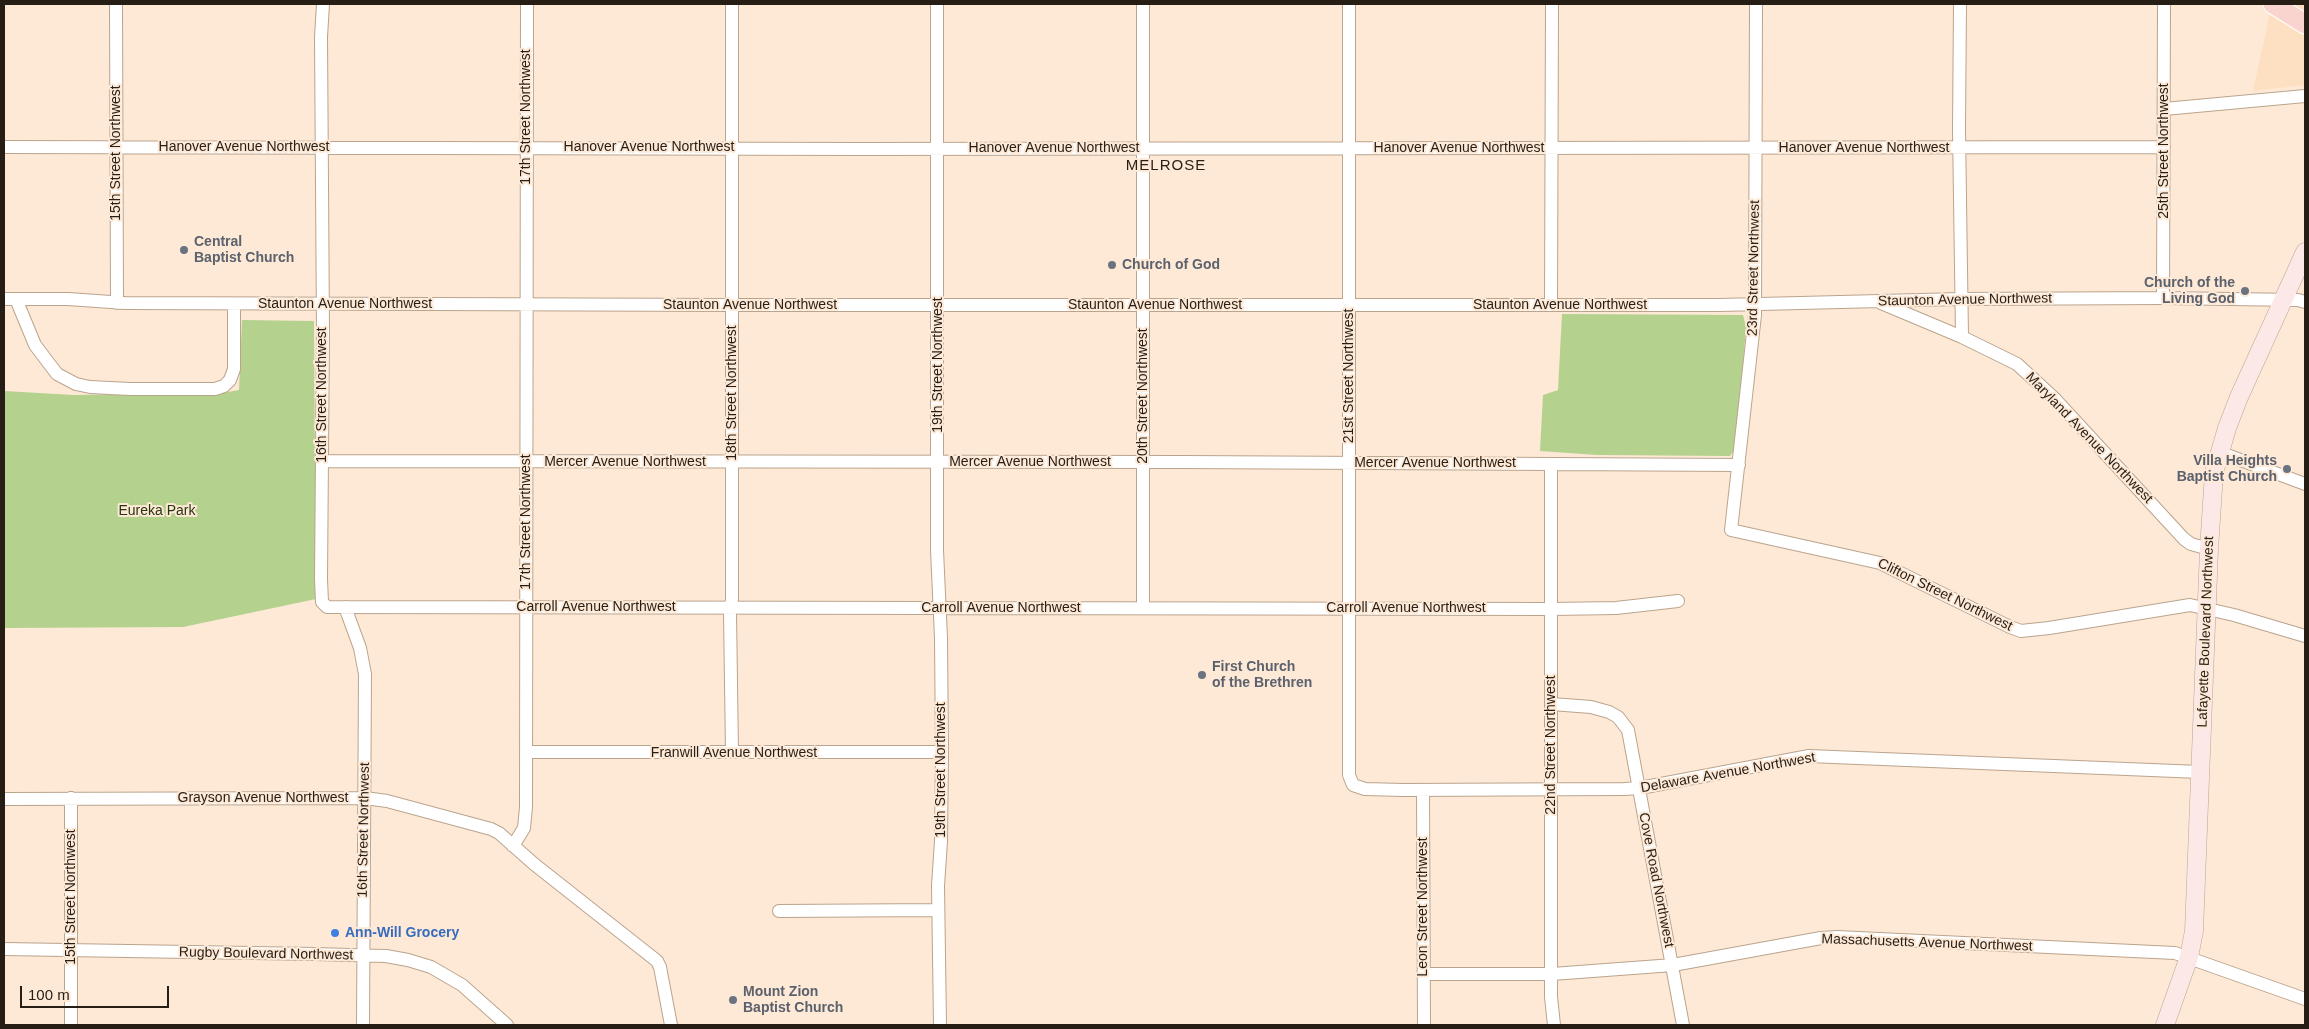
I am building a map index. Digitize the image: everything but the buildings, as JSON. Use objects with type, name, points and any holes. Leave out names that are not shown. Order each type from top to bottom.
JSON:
[{"type":"main road","points":[[2273,4],[2305,24]]},
{"type":"main road","name":"Lafayette Boulevard Northwest","points":[[2165,1025],[2189,957],[2194,931],[2209,549],[2212,495],[2219,452],[2242,390],[2305,252]]},
{"type":"street","name":"15th Street Northwest","points":[[116,4],[117,303]]},
{"type":"street","name":"16th Street Northwest","points":[[323,4],[321,147],[321,579],[322,602],[324,606]]},
{"type":"street","name":"17th Street Northwest","points":[[513,846],[520,837],[525,821],[527,4]]},
{"type":"street","name":"18th Street Northwest","points":[[732,4],[732,462],[730,607],[732,752]]},
{"type":"street","name":"19th Street Northwest","points":[[937,4],[937,550],[940,607],[942,752],[938,910],[940,1025]]},
{"type":"street","name":"20th Street Northwest","points":[[1143,4],[1143,608]]},
{"type":"street","name":"21st Street Northwest","points":[[1349,4],[1348,463],[1350,779]]},
{"type":"street","points":[[1551,305],[1552,4]]},
{"type":"street","name":"23rd Street Northwest","points":[[1731,530],[1751,363],[1755,305],[1756,4]]},
{"type":"street","points":[[1960,4],[1959,147],[1962,337]]},
{"type":"street","name":"25th Street Northwest","points":[[2163,298],[2164,4]]},
{"type":"street","points":[[2164,109],[2305,96]]},
{"type":"street","name":"Hanover Avenue Northwest","points":[[4,147],[2164,147]]},
{"type":"street","name":"Staunton Avenue Northwest","points":[[10,299],[68,299],[117,303],[234,304],[732,305],[1755,305],[1960,299],[2163,298],[2305,302]]},
{"type":"street","points":[[10,299],[35,345],[57,374],[76,384],[90,387],[130,388],[215,389],[224,386],[230,380],[234,369],[234,304]]},
{"type":"street","name":"Maryland Avenue Northwest","points":[[1878,302],[2005,356],[2033,377],[2184,539],[2192,544],[2209,549]]},
{"type":"street","points":[[2219,452],[2305,484]]},
{"type":"street","name":"Mercer Avenue Northwest","points":[[322,461],[1739,465]]},
{"type":"street","name":"22nd Street Northwest","points":[[1551,464],[1551,788],[1554,1025]]},
{"type":"street","name":"Clifton Street Northwest","points":[[1731,530],[1880,562],[2020,631],[2049,628],[2184,605],[2206,607],[2305,636]]},
{"type":"street","name":"Carroll Avenue Northwest","points":[[324,606],[1552,609],[1616,608],[1678,601]]},
{"type":"street","name":"16th Street Northwest","points":[[345,607],[360,648],[365,674],[363,1025]]},
{"type":"street","name":"Cove Road Northwest","points":[[1552,704],[1591,707],[1609,712],[1618,717],[1628,730],[1684,1025]]},
{"type":"street","name":"Franwill Avenue Northwest","points":[[526,752],[942,752]]},
{"type":"street","name":"Delaware Avenue Northwest","points":[[1350,779],[1353,785],[1365,789],[1640,788],[1808,756],[2200,772]]},
{"type":"street","name":"Leon Street Northwest","points":[[1423,790],[1424,1025]]},
{"type":"street","name":"15th Street Northwest","points":[[70,798],[71,1025]]},
{"type":"street","name":"Grayson Avenue Northwest","points":[[4,799],[365,798],[387,801],[490,829],[513,846]]},
{"type":"street","points":[[513,846],[657,961],[660,967],[671,1025]]},
{"type":"street","points":[[779,911],[938,910]]},
{"type":"street","name":"Massachusetts Avenue Northwest","points":[[1423,974],[1552,974],[1673,966],[1821,938],[1837,937],[2161,951],[2189,957],[2305,998]]},
{"type":"street","name":"Rugby Boulevard Northwest","points":[[4,949],[364,955],[408,960],[431,966],[462,985],[508,1025]]},
{"type":"shaded area","points":[[2272,4],[2305,4],[2305,85],[2253,91]]},
{"type":"green space","points":[[1562,314],[1743,315],[1746,327],[1736,448],[1730,456],[1597,455],[1540,451],[1543,395],[1558,390]]},
{"type":"green space","name":"Eureka Park","points":[[242,320],[314,321],[316,599],[183,627],[4,628],[4,391],[74,395],[222,393],[239,390]]},
{"type":"place","name":"Central Baptist Church","points":[[184,250]]},
{"type":"place","name":"Church of God","points":[[1112,265]]},
{"type":"place","name":"Church of the Living God","points":[[2245,291]]},
{"type":"place","name":"Villa Heights Baptist Church","points":[[2287,469]]},
{"type":"place","name":"First Church of the Brethren","points":[[1202,675]]},
{"type":"place","name":"Ann-Will Grocery","points":[[335,933]]},
{"type":"place","name":"Mount Zion Baptist Church","points":[[733,1000]]},
{"type":"district","name":"MELROSE","points":[[1166,166]]}]
